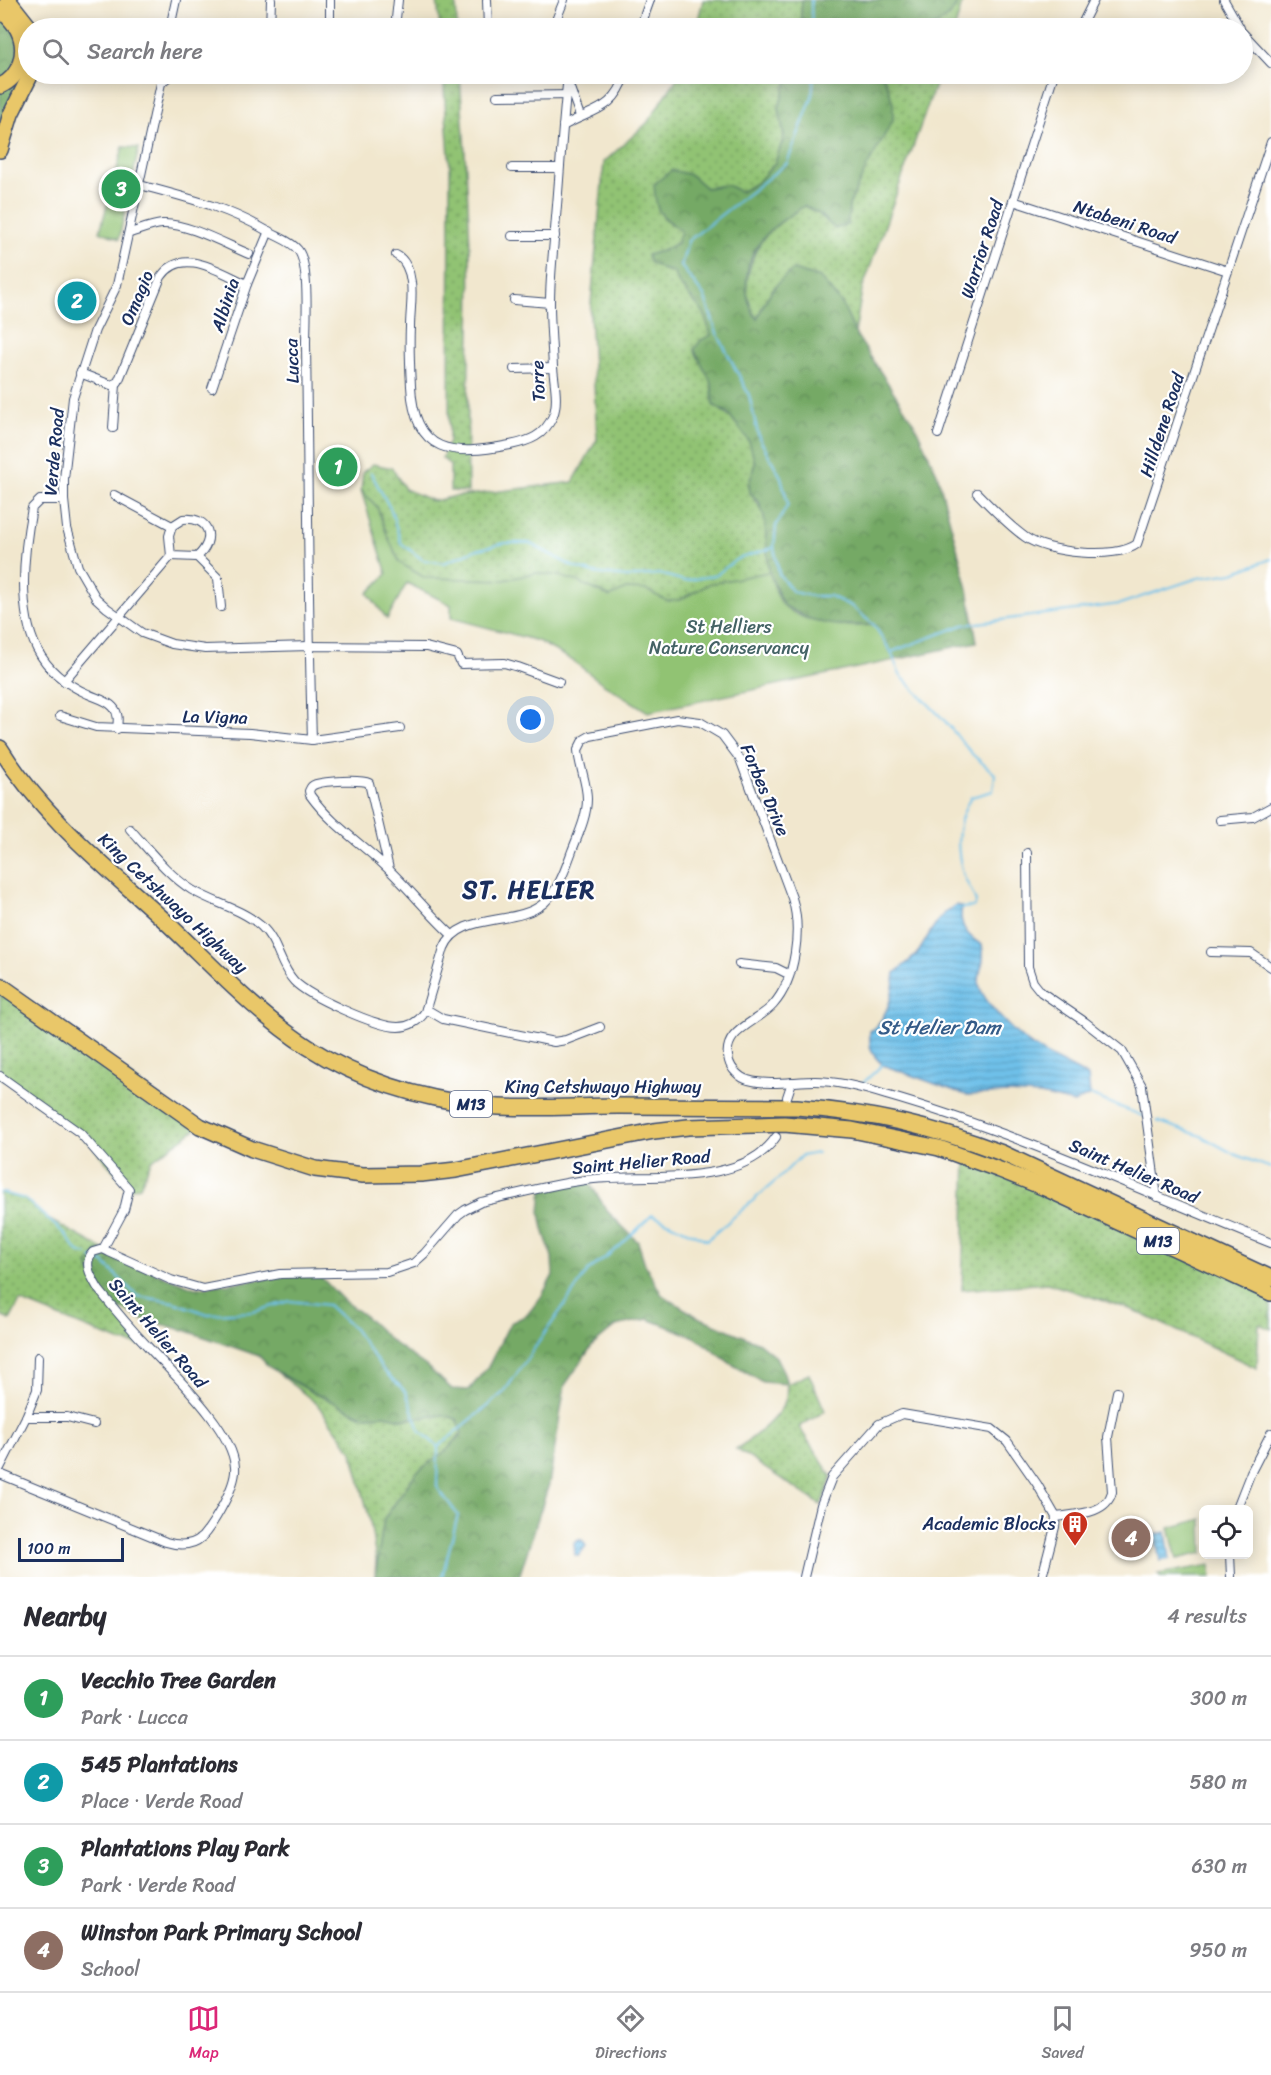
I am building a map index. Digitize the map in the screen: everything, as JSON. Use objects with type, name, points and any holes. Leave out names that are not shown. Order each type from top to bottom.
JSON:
[{"type":"highway","points":[[8,8],[18,32]]},
{"type":"highway","points":[[0,86],[12,79],[18,67]]},
{"type":"highway","points":[[0,150],[11,114],[25,84]]},
{"type":"highway","name":"King Cetshwayo Highway","points":[[0,748],[31,792],[64,828],[268,1020],[307,1047],[350,1071],[388,1086],[448,1101],[495,1106],[797,1107],[856,1113],[921,1126],[960,1137],[1002,1153],[1269,1277]]},
{"type":"highway","name":"M13","points":[[0,985],[185,1117],[219,1136],[252,1149],[315,1168],[352,1174],[402,1175],[456,1170],[626,1136],[688,1127],[739,1124],[801,1125],[852,1130],[939,1148],[988,1165],[1044,1188],[1271,1293]]},
{"type":"highway","points":[[0,991],[41,1014]]},
{"type":"street","points":[[172,18],[176,0]]},
{"type":"street","points":[[270,18],[271,0]]},
{"type":"street","points":[[330,0],[330,18]]},
{"type":"street","points":[[396,18],[398,0]]},
{"type":"street","points":[[487,0],[488,18]]},
{"type":"street","points":[[557,18],[564,0]]},
{"type":"street","points":[[644,18],[650,0]]},
{"type":"street","points":[[1085,18],[1094,0]]},
{"type":"street","points":[[1224,0],[1234,18]]},
{"type":"street","points":[[1253,44],[1271,63]]},
{"type":"street","name":"Verde Road","points":[[161,84],[117,285],[94,330],[74,398],[64,479],[67,528],[78,567],[96,598],[142,633],[172,644],[216,649],[309,646],[426,647],[457,655],[461,663],[504,663],[559,682]]},
{"type":"street","points":[[567,84],[569,95],[580,117]]},
{"type":"street","points":[[563,126],[593,112],[615,98],[623,84]]},
{"type":"street","name":"Warrior Road","points":[[938,434],[1051,84]]},
{"type":"street","points":[[496,96],[569,95]]},
{"type":"street","name":"Torre","points":[[396,255],[406,266],[411,283],[412,405],[418,425],[432,441],[448,449],[471,450],[509,445],[535,438],[544,431],[554,413],[556,399],[550,303],[559,168],[569,95]]},
{"type":"street","name":"Hilldene Road","points":[[977,493],[1026,538],[1044,545],[1066,550],[1112,552],[1125,550],[1137,544],[1271,142]]},
{"type":"street","points":[[512,168],[559,168]]},
{"type":"street","name":"Lucca","points":[[140,184],[240,215],[298,250],[302,258],[306,279],[309,646]]},
{"type":"street","name":"Ntabeni Road","points":[[1013,201],[1228,271]]},
{"type":"street","points":[[130,233],[156,225],[173,225],[249,254]]},
{"type":"street","name":"Albinia","points":[[212,388],[269,231]]},
{"type":"street","points":[[512,236],[555,236]]},
{"type":"street","name":"Omagio","points":[[116,384],[158,282],[169,267],[184,261],[199,263],[248,284]]},
{"type":"street","points":[[514,300],[550,303]]},
{"type":"street","points":[[514,369],[553,368]]},
{"type":"street","points":[[80,373],[111,385],[116,384],[113,428]]},
{"type":"street","points":[[114,495],[172,526]]},
{"type":"street","points":[[64,500],[40,500],[32,508],[23,590],[26,609],[36,647],[64,681],[111,705],[117,716],[117,729]]},
{"type":"street","points":[[64,681],[171,556],[172,526],[189,518],[205,526],[208,544],[197,556],[171,556]]},
{"type":"street","points":[[197,556],[218,578],[221,607]]},
{"type":"street","points":[[309,646],[312,740]]},
{"type":"street","name":"La Vigna","points":[[60,717],[85,726],[117,729],[250,733],[312,740],[400,729]]},
{"type":"street","name":"Forbes Drive","points":[[452,936],[467,926],[532,910],[542,904],[558,886],[586,808],[587,791],[578,750],[583,740],[590,736],[660,722],[687,720],[709,726],[722,735],[737,753],[743,766],[795,906],[798,921],[798,939],[778,999],[737,1032],[729,1045],[728,1056],[731,1066],[746,1080],[792,1082]]},
{"type":"street","points":[[130,829],[186,886],[244,915],[264,928],[286,971],[306,992],[332,1005],[390,1026],[409,1026],[419,1019],[426,1009],[444,948],[452,936],[433,919],[389,869],[310,795],[309,791],[312,787],[318,784],[353,781],[369,783],[389,869]]},
{"type":"street","points":[[1220,820],[1252,817],[1271,807]]},
{"type":"street","points":[[1027,853],[1028,967],[1030,975],[1041,992],[1122,1051],[1137,1076],[1142,1086],[1157,1197]]},
{"type":"street","points":[[1210,952],[1251,953],[1271,967]]},
{"type":"street","points":[[739,964],[776,969],[788,974]]},
{"type":"street","points":[[426,1009],[443,1019],[554,1042],[566,1040],[600,1027]]},
{"type":"street","points":[[0,1076],[80,1133],[129,1189],[124,1210],[103,1249]]},
{"type":"street","name":"Saint Helier Road","points":[[792,1082],[819,1081],[851,1086],[941,1111],[999,1132],[1271,1244]]},
{"type":"street","points":[[787,1096],[792,1082]]},
{"type":"street","name":"Saint Helier Road","points":[[0,1474],[166,1542],[180,1545],[196,1542],[202,1537],[228,1493],[235,1474],[235,1463],[230,1448],[215,1423],[104,1296],[92,1279],[88,1265],[90,1255],[98,1250],[103,1249],[171,1280],[203,1289],[280,1274],[387,1272],[414,1263],[458,1215],[481,1202],[586,1179],[723,1171],[755,1157],[776,1137]]},
{"type":"street","points":[[0,1468],[37,1390],[38,1357]]},
{"type":"street","points":[[1056,1517],[1098,1509],[1109,1500],[1112,1492],[1108,1437],[1118,1392]]},
{"type":"street","points":[[804,1577],[820,1505],[832,1477],[879,1424],[902,1414],[918,1415],[996,1431],[1016,1454],[1056,1517],[1042,1577]]},
{"type":"street","points":[[26,1417],[67,1417],[94,1424]]},
{"type":"street","points":[[1238,1505],[1271,1433]]},
{"type":"street","points":[[1230,1559],[1231,1577]]},
{"type":"green space","points":[[0,0],[14,0],[23,18],[18,18],[18,84],[24,84],[0,150]]},
{"type":"green space","points":[[437,0],[456,0],[457,18],[439,18]]},
{"type":"green space","points":[[703,0],[802,0],[801,18],[698,18]]},
{"type":"green space","points":[[802,0],[958,0],[953,10],[945,18],[801,18]]},
{"type":"green space","points":[[958,0],[963,0],[958,18],[946,18]]},
{"type":"green space","points":[[444,84],[461,84],[471,300],[468,492],[450,491],[450,465],[442,458],[449,441],[450,169]]},
{"type":"green space","points":[[673,84],[787,84],[779,108],[784,136],[775,163],[758,182],[741,192],[727,185],[706,188],[691,175],[666,220],[681,230],[678,243],[662,251],[661,269],[673,272],[679,284],[704,313],[711,335],[694,349],[712,384],[713,405],[741,428],[750,444],[754,465],[749,489],[764,517],[769,572],[709,584],[680,600],[667,602],[646,590],[626,589],[611,597],[576,581],[536,573],[505,580],[425,578],[400,563],[377,507],[361,490],[363,472],[373,464],[392,468],[405,489],[433,501],[573,482],[597,439],[590,314],[604,162],[647,123]]},
{"type":"green space","points":[[787,84],[887,84],[893,103],[893,120],[849,205],[848,224],[835,229],[818,213],[804,206],[781,222],[755,249],[748,269],[748,300],[757,319],[771,292],[793,270],[820,278],[842,304],[855,333],[914,423],[937,473],[968,589],[977,642],[895,660],[874,625],[831,625],[807,618],[783,605],[769,572],[764,516],[759,502],[750,493],[749,484],[755,463],[749,441],[728,413],[713,405],[712,384],[694,349],[701,340],[711,335],[704,313],[679,284],[673,272],[661,269],[649,262],[647,255],[662,251],[677,243],[681,231],[667,220],[657,207],[654,184],[672,170],[691,175],[706,188],[727,185],[741,192],[758,182],[775,163],[784,136],[779,108]]},
{"type":"green space","points":[[887,84],[935,84],[862,290],[855,333],[842,304],[820,278],[793,270],[771,292],[757,320],[751,308],[747,284],[757,248],[769,232],[804,206],[818,213],[835,229],[848,224],[849,206],[866,167],[888,87]]},
{"type":"green space","points":[[123,147],[139,148],[119,239],[100,231]]},
{"type":"green space","name":"St Helliers Nature Conservancy","points":[[361,490],[377,507],[400,563],[425,578],[505,580],[536,573],[576,581],[610,597],[626,589],[646,590],[667,601],[680,600],[709,584],[769,572],[777,595],[784,606],[804,617],[827,624],[874,625],[895,660],[648,712],[602,683],[573,661],[538,641],[451,618],[451,605],[407,583],[387,619],[368,593],[387,574]]},
{"type":"green space","points":[[0,985],[200,1126],[151,1161],[140,1186],[129,1189],[88,1141],[0,1076]]},
{"type":"green space","points":[[966,1157],[1271,1293],[1271,1329],[1259,1324],[1257,1368],[1133,1310],[1047,1283],[962,1290]]},
{"type":"green space","points":[[587,1179],[608,1212],[638,1242],[645,1264],[662,1295],[696,1316],[759,1343],[776,1357],[787,1384],[762,1382],[730,1363],[695,1337],[648,1319],[616,1326],[592,1346],[565,1385],[549,1484],[519,1577],[375,1577],[384,1519],[416,1473],[448,1449],[462,1433],[457,1419],[444,1415],[403,1419],[386,1415],[363,1416],[314,1393],[269,1367],[259,1356],[187,1331],[141,1319],[108,1302],[88,1265],[98,1250],[195,1288],[316,1272],[344,1301],[452,1389],[469,1390],[489,1365],[510,1323],[527,1315],[541,1297],[553,1275],[552,1257],[540,1213],[542,1188]]},
{"type":"green space","points":[[0,1192],[25,1199],[48,1219],[103,1249],[89,1271],[148,1347],[121,1342],[20,1301],[10,1320],[0,1316]]},
{"type":"green space","points":[[277,1372],[314,1393],[363,1416],[386,1415],[403,1419],[444,1415],[457,1419],[463,1433],[448,1449],[416,1473],[384,1519],[375,1577],[376,1560],[370,1521],[352,1451],[317,1404]]},
{"type":"green space","points":[[809,1374],[825,1411],[799,1427],[832,1477],[821,1505],[736,1449],[758,1433],[778,1413],[786,1398],[787,1384]]},
{"type":"green space","points":[[1199,1520],[1199,1554],[1177,1559],[1169,1528]]},
{"type":"green space","points":[[1210,1565],[1212,1577],[1160,1577],[1158,1574]]},
{"type":"water","name":"St Helier Dam","points":[[957,905],[962,907],[961,919],[965,929],[982,945],[980,988],[991,1006],[1017,1034],[1031,1045],[1088,1077],[1090,1095],[1074,1103],[1041,1095],[1008,1093],[966,1095],[883,1065],[875,1057],[870,1046],[870,1031],[885,1013],[893,989],[895,973],[917,954],[944,913]]},
{"type":"water","points":[[1166,1532],[1170,1559],[1160,1561],[1155,1535]]},
{"type":"water","points":[[582,1540],[586,1546],[578,1556],[575,1555],[574,1543]]},
{"type":"waterway","points":[[811,0],[812,18]]},
{"type":"waterway","points":[[813,84],[812,98],[787,163],[688,241],[681,266],[704,296],[717,333],[749,395],[759,438],[781,477],[788,504],[776,526],[774,547],[779,574],[793,592],[812,596],[830,596],[851,606],[874,625],[891,652],[900,675],[944,720],[972,754],[995,774],[993,791],[971,797],[962,815],[958,834],[960,863],[976,903],[973,907],[962,908]]},
{"type":"waterway","points":[[371,473],[391,510],[401,543],[423,560],[444,563],[475,550],[505,543],[529,543],[574,567],[594,573],[627,577],[660,574],[685,581],[716,575],[737,559],[773,548]]},
{"type":"waterway","points":[[891,652],[963,625],[1120,604],[1198,578],[1233,573],[1271,559]]},
{"type":"waterway","points":[[861,1085],[884,1063]]},
{"type":"waterway","points":[[1090,1095],[1143,1116]]},
{"type":"waterway","points":[[1157,1121],[1201,1136],[1234,1154],[1271,1168]]},
{"type":"waterway","points":[[442,1577],[458,1515],[437,1487],[438,1447],[504,1392],[588,1271],[620,1246],[652,1215],[707,1240],[778,1179],[801,1156],[818,1153]]},
{"type":"waterway","points":[[0,1192],[25,1199],[65,1234],[78,1252],[87,1255]]},
{"type":"waterway","points":[[92,1258],[104,1263],[137,1296],[173,1302],[208,1314],[253,1312],[290,1301],[328,1305],[354,1329],[384,1371],[406,1392],[419,1430],[438,1447]]},
{"type":"place","name":"Plantations Play Park","points":[[121,189]]},
{"type":"place","name":"545 Plantations","points":[[77,301]]},
{"type":"place","name":"Vecchio Tree Garden","points":[[338,467]]},
{"type":"place","name":"Winston Park Primary School","points":[[1131,1538]]},
{"type":"place","name":"Academic Blocks","points":[[1075,1547]]},
{"type":"district","name":"ST. HELIER","points":[[529,890]]}]
